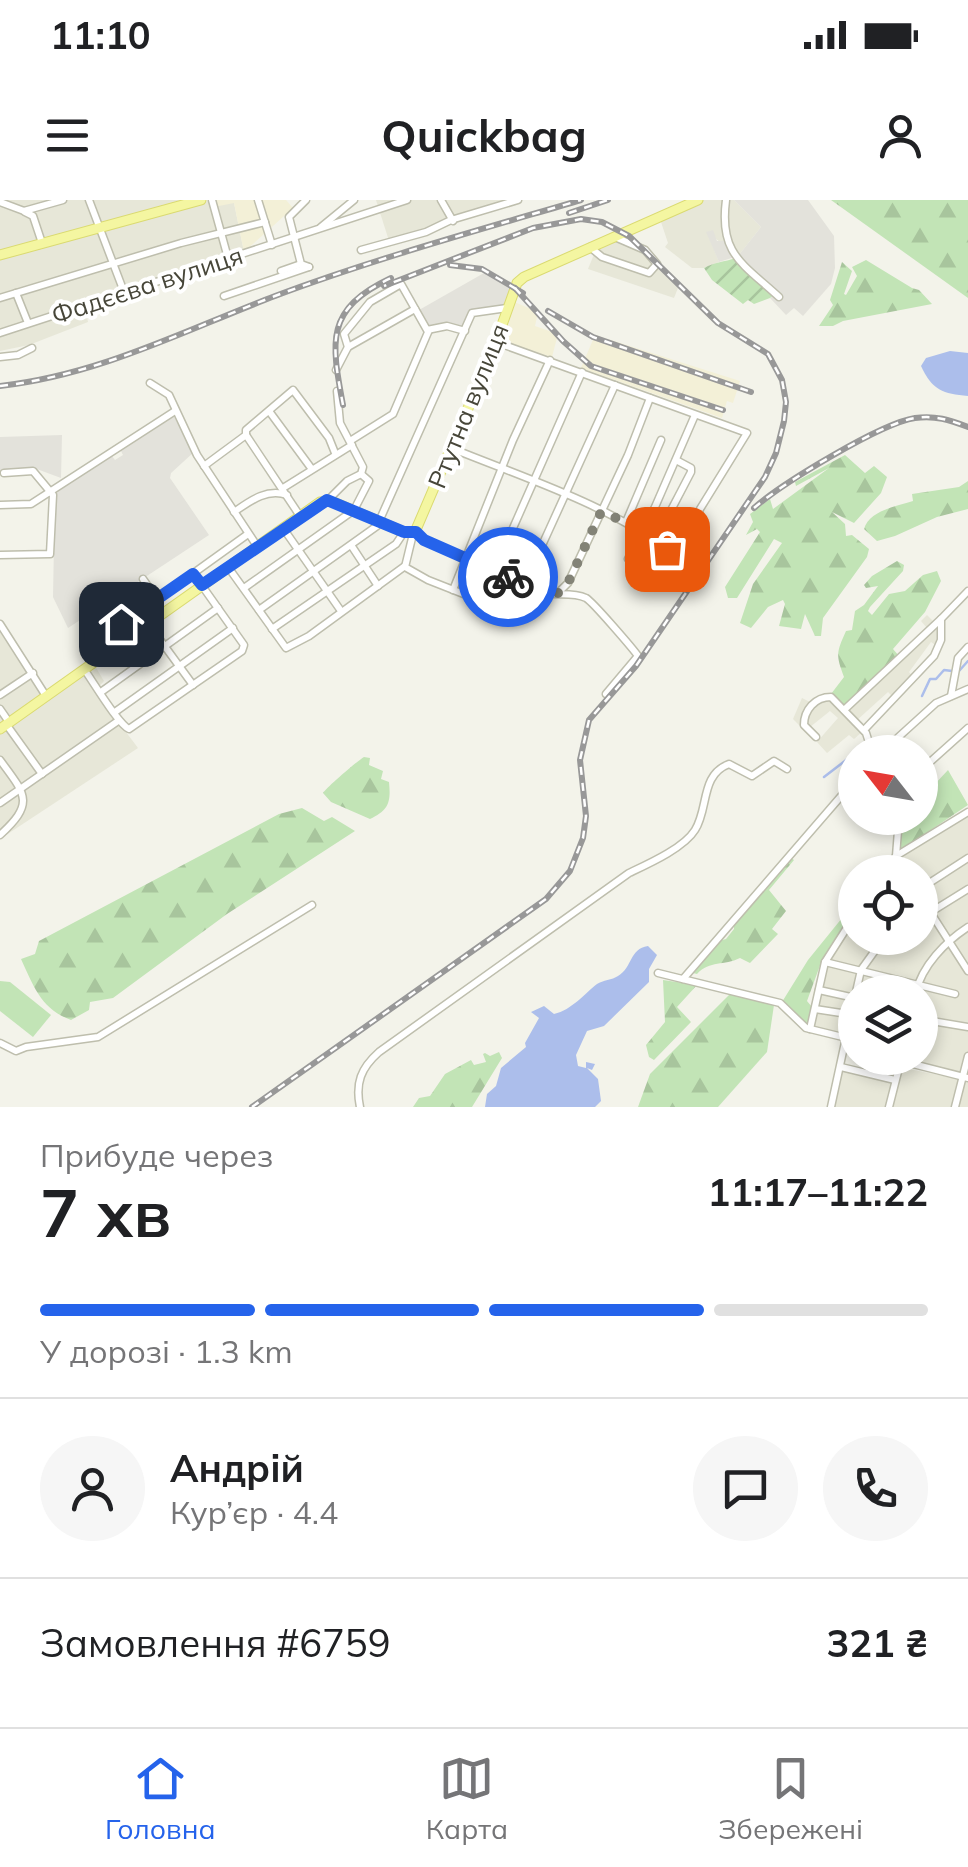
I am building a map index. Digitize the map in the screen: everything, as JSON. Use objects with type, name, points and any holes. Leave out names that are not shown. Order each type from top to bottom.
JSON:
[{"type":"main road","points":[[0,254],[170,204],[202,200]]},
{"type":"main road","points":[[590,247],[698,200]]},
{"type":"main road","name":"Ртутна вулиця","points":[[411,533],[451,448],[520,280],[590,247]]},
{"type":"main road","points":[[4,724],[327,500],[411,533]]},
{"type":"street","points":[[24,212],[63,200]]},
{"type":"street","points":[[89,200],[124,292]]},
{"type":"street","points":[[212,200],[228,258]]},
{"type":"street","points":[[258,200],[272,245]]},
{"type":"street","points":[[305,266],[290,215],[306,200]]},
{"type":"street","points":[[316,230],[354,200]]},
{"type":"street","name":"Фадєєва вулиця","points":[[0,333],[407,200]]},
{"type":"street","points":[[441,200],[455,220]]},
{"type":"street","points":[[362,250],[518,200]]},
{"type":"street","points":[[726,200],[723,232],[729,246],[779,297]]},
{"type":"street","points":[[0,202],[34,216],[42,243]]},
{"type":"street","points":[[0,298],[114,262],[265,222]]},
{"type":"street","points":[[590,247],[602,257],[648,273],[657,264],[645,250],[614,236]]},
{"type":"street","points":[[281,271],[305,266]]},
{"type":"street","points":[[224,296],[305,266]]},
{"type":"street","points":[[348,347],[344,334],[370,302],[401,284],[428,330]]},
{"type":"street","points":[[16,294],[28,323]]},
{"type":"street","points":[[336,370],[348,347],[415,308]]},
{"type":"street","points":[[259,610],[380,522],[472,313],[507,308]]},
{"type":"street","points":[[428,330],[447,326],[465,331]]},
{"type":"street","points":[[234,512],[257,497],[285,491],[311,468],[393,414],[428,330]]},
{"type":"street","points":[[451,448],[626,522],[676,556],[687,546],[700,509],[747,434],[496,342]]},
{"type":"street","name":"Фадєєва вулиця","points":[[0,357],[32,348]]},
{"type":"street","points":[[452,590],[550,360]]},
{"type":"street","points":[[491,618],[484,602],[494,571],[582,372]]},
{"type":"street","points":[[150,382],[168,393],[204,466],[257,546]]},
{"type":"street","points":[[524,585],[615,385]]},
{"type":"street","points":[[300,516],[246,430],[293,390],[329,438],[335,453]]},
{"type":"street","points":[[327,500],[345,482],[361,474],[363,467],[338,415],[338,391]]},
{"type":"street","points":[[557,594],[568,583],[650,398]]},
{"type":"street","points":[[0,505],[30,504],[176,410]]},
{"type":"street","points":[[270,410],[311,468]]},
{"type":"street","points":[[628,559],[695,414]]},
{"type":"street","points":[[204,466],[246,435]]},
{"type":"street","points":[[329,438],[350,441]]},
{"type":"street","points":[[626,522],[661,440]]},
{"type":"street","points":[[656,539],[691,472],[691,468],[676,460]]},
{"type":"street","points":[[0,555],[50,554],[51,491],[32,471],[4,473]]},
{"type":"street","points":[[244,588],[354,510],[369,481],[361,474]]},
{"type":"street","points":[[282,528],[340,611]]},
{"type":"street","points":[[272,628],[411,533],[542,593],[584,598],[600,610],[638,656],[606,694]]},
{"type":"street","name":"Ртутна вулиця","points":[[405,567],[411,533]]},
{"type":"street","points":[[94,662],[88,649],[248,534]]},
{"type":"street","points":[[351,545],[378,586]]},
{"type":"street","points":[[228,566],[286,648],[405,567],[484,602]]},
{"type":"street","points":[[84,670],[118,721],[129,730],[242,650],[244,645],[193,574]]},
{"type":"street","points":[[143,579],[157,599]]},
{"type":"street","points":[[844,710],[968,591]]},
{"type":"street","points":[[102,692],[218,608]]},
{"type":"street","points":[[139,612],[192,685]]},
{"type":"street","points":[[864,730],[934,656],[941,619]]},
{"type":"street","points":[[0,624],[46,696]]},
{"type":"street","points":[[115,712],[233,628]]},
{"type":"street","points":[[951,696],[958,658],[968,647]]},
{"type":"street","points":[[0,696],[33,673]]},
{"type":"street","points":[[901,735],[936,703],[968,690]]},
{"type":"street","points":[[816,736],[804,725],[804,716],[815,702],[831,698],[866,735]]},
{"type":"street","points":[[0,709],[4,724],[42,774]]},
{"type":"street","points":[[0,803],[118,721]]},
{"type":"street","points":[[938,756],[968,728]]},
{"type":"street","points":[[0,760],[25,800],[23,814],[0,835]]},
{"type":"street","points":[[360,1107],[357,1088],[361,1072],[379,1052],[695,830],[708,784],[723,766],[729,764],[752,776],[774,761],[787,769]]},
{"type":"street","points":[[683,979],[838,800]]},
{"type":"street","points":[[898,855],[968,812]]},
{"type":"street","points":[[938,879],[968,858]]},
{"type":"street","points":[[938,908],[968,889]]},
{"type":"street","points":[[0,1043],[16,1051],[26,1046],[98,1038],[312,904]]},
{"type":"street","points":[[938,922],[964,958],[968,971]]},
{"type":"street","points":[[924,975],[948,940],[968,927]]},
{"type":"street","points":[[810,1029],[825,962],[838,943]]},
{"type":"street","points":[[860,975],[871,955]]},
{"type":"street","points":[[825,962],[883,975]]},
{"type":"street","points":[[658,973],[780,1003],[810,1029],[838,1036]]},
{"type":"street","points":[[938,989],[955,994]]},
{"type":"street","points":[[819,990],[838,993]]},
{"type":"street","points":[[814,1010],[838,1013]]},
{"type":"street","points":[[938,1023],[968,1027]]},
{"type":"street","points":[[955,1107],[966,1077],[968,1056]]},
{"type":"street","points":[[938,1069],[966,1077]]},
{"type":"street","points":[[832,1107],[839,1075]]},
{"type":"street","points":[[872,1075],[895,1080]]},
{"type":"street","points":[[889,1107],[896,1075]]},
{"type":"shaded area","points":[[0,200],[192,200],[0,252]]},
{"type":"shaded area","points":[[212,200],[286,200],[293,208],[244,252],[234,203],[214,207]]},
{"type":"shaded area","points":[[376,200],[518,200],[390,244]]},
{"type":"shaded area","points":[[689,200],[734,200],[761,227],[738,256],[707,232],[719,262],[692,268],[665,247],[668,243],[658,213]]},
{"type":"shaded area","points":[[734,200],[808,200],[834,236],[831,284],[803,316],[794,308],[786,315],[770,298],[776,292],[738,256],[761,227]]},
{"type":"shaded area","points":[[208,201],[234,203],[244,252],[84,302],[88,322],[29,345],[0,351],[0,257]]},
{"type":"shaded area","points":[[713,230],[717,241],[725,241],[738,256],[719,262],[706,232]]},
{"type":"shaded area","points":[[626,236],[678,288],[674,298],[588,269],[595,252]]},
{"type":"shaded area","points":[[484,273],[512,288],[504,312],[495,308],[476,314],[467,330],[428,327],[419,310]]},
{"type":"shaded area","points":[[512,301],[538,312],[535,326],[558,334],[552,357],[499,341]]},
{"type":"shaded area","points":[[595,335],[740,381],[733,403],[727,401],[722,418],[581,368]]},
{"type":"shaded area","points":[[173,415],[194,452],[170,478],[209,535],[68,628],[53,597],[55,492],[111,455],[115,460],[123,455],[120,449]]},
{"type":"shaded area","points":[[62,435],[61,478],[34,468],[0,472],[0,437]]},
{"type":"shaded area","points":[[927,615],[938,626],[941,637],[937,646],[931,642],[909,672],[913,677],[894,698],[888,692],[856,721],[863,731],[858,735],[838,735],[838,744],[827,753],[817,742],[838,718],[830,711],[810,727],[805,721],[800,726],[793,719],[802,698],[814,704],[828,697],[841,710],[927,628],[921,621]]},
{"type":"shaded area","points":[[0,626],[46,699],[95,666],[104,681],[95,691],[138,748],[0,839]]},
{"type":"shaded area","points":[[968,811],[968,1075],[938,1068],[938,975],[838,975],[838,1033],[812,1028],[829,956],[838,944],[838,955],[938,955],[938,855],[905,855]]},
{"type":"shaded area","points":[[837,1069],[838,1075],[893,1081],[898,1075],[938,1075],[968,1081],[968,1107],[827,1107]]},
{"type":"green space","points":[[831,200],[968,200],[968,298]]},
{"type":"green space","points":[[736,258],[777,292],[754,304],[748,300],[743,304],[712,280],[704,268]]},
{"type":"green space","points":[[866,260],[919,290],[932,304],[819,326],[833,305],[830,300],[842,262],[852,271],[846,295],[857,276],[852,267]]},
{"type":"green space","points":[[845,455],[865,473],[874,466],[887,477],[881,493],[854,523],[832,512],[845,524],[846,536],[852,535],[869,549],[823,618],[821,636],[815,636],[805,614],[801,629],[779,626],[783,600],[768,607],[751,628],[740,623],[753,584],[782,543],[774,539],[737,598],[728,598],[725,587],[760,532],[757,529],[746,535],[753,522],[750,514],[770,499],[773,509],[829,468],[796,486],[795,482]]},
{"type":"green space","points":[[968,481],[968,509],[877,541],[864,529],[877,514],[913,501],[912,494],[959,487]]},
{"type":"green space","points":[[897,561],[904,565],[903,571],[870,607],[872,615],[889,594],[905,591],[923,575],[937,571],[941,581],[925,612],[893,649],[899,656],[844,708],[831,694],[844,677],[838,659],[840,644],[846,631],[852,630],[855,611],[878,586],[864,585]]},
{"type":"green space","points":[[364,757],[370,758],[369,765],[383,771],[381,779],[389,782],[387,805],[370,819],[331,802],[323,793]]},
{"type":"green space","points":[[948,770],[968,805],[938,825],[938,781]]},
{"type":"green space","points":[[302,808],[324,821],[332,817],[355,831],[227,914],[113,998],[90,1002],[89,1010],[71,1020],[52,1010],[40,996],[21,959],[35,954],[39,941],[279,814]]},
{"type":"green space","points":[[900,835],[923,835],[901,850]]},
{"type":"green space","points":[[791,858],[794,860],[769,890],[786,911],[772,929],[778,934],[750,963],[740,958],[693,973],[719,941],[726,939],[734,924]]},
{"type":"green space","points":[[838,923],[838,937],[822,960],[807,1001],[812,1007],[808,1028],[782,1002],[808,960]]},
{"type":"green space","points":[[663,980],[697,985],[677,1007],[691,1022],[654,1060],[646,1045],[665,1022]]},
{"type":"green space","points":[[0,981],[10,982],[51,1015],[33,1037],[0,1011]]},
{"type":"green space","points":[[730,994],[774,1005],[767,1052],[718,1107],[638,1107],[650,1074]]},
{"type":"green space","points":[[499,1052],[502,1058],[472,1107],[413,1107],[419,1098],[430,1096],[445,1074],[471,1060],[474,1065],[486,1062],[485,1053],[490,1056]]},
{"type":"water","points":[[950,351],[968,353],[968,396],[939,389],[921,366],[926,358]]},
{"type":"water","points":[[648,946],[657,955],[649,969],[649,982],[604,1026],[587,1031],[576,1055],[578,1066],[586,1068],[586,1062],[595,1064],[592,1070],[587,1068],[598,1079],[601,1101],[595,1107],[485,1107],[487,1094],[496,1086],[501,1068],[526,1047],[539,1018],[531,1012],[544,1006],[554,1014],[567,1009],[597,984],[618,976],[637,951]]},
{"type":"waterway","points":[[959,671],[968,661]]},
{"type":"waterway","points":[[922,696],[930,679],[936,679],[944,670],[952,671]]},
{"type":"waterway","points":[[824,777],[838,766]]},
{"type":"railway","points":[[0,386],[106,362],[312,282],[581,200]]},
{"type":"railway","points":[[569,213],[608,200]]},
{"type":"railway","points":[[252,1107],[546,899],[570,871],[583,838],[586,816],[580,760],[589,720],[636,666],[765,477],[784,421],[782,380],[768,354],[718,323],[629,236],[602,222],[581,219],[533,228],[384,286]]},
{"type":"railway","points":[[450,265],[482,269],[523,293]]},
{"type":"railway","points":[[343,405],[336,363],[338,329],[354,302],[391,278]]},
{"type":"railway","points":[[515,288],[591,366],[723,410]]},
{"type":"railway","points":[[548,311],[593,337],[751,392]]},
{"type":"railway","points":[[754,508],[832,456],[899,422],[929,417],[968,427]]},
{"type":"way so far","points":[[508,577],[542,593],[557,594],[568,583],[601,512],[626,522],[667,549]]},
{"type":"route","points":[[121,624],[193,574],[202,585],[327,500],[404,532],[416,532],[424,540],[508,577]]}]
